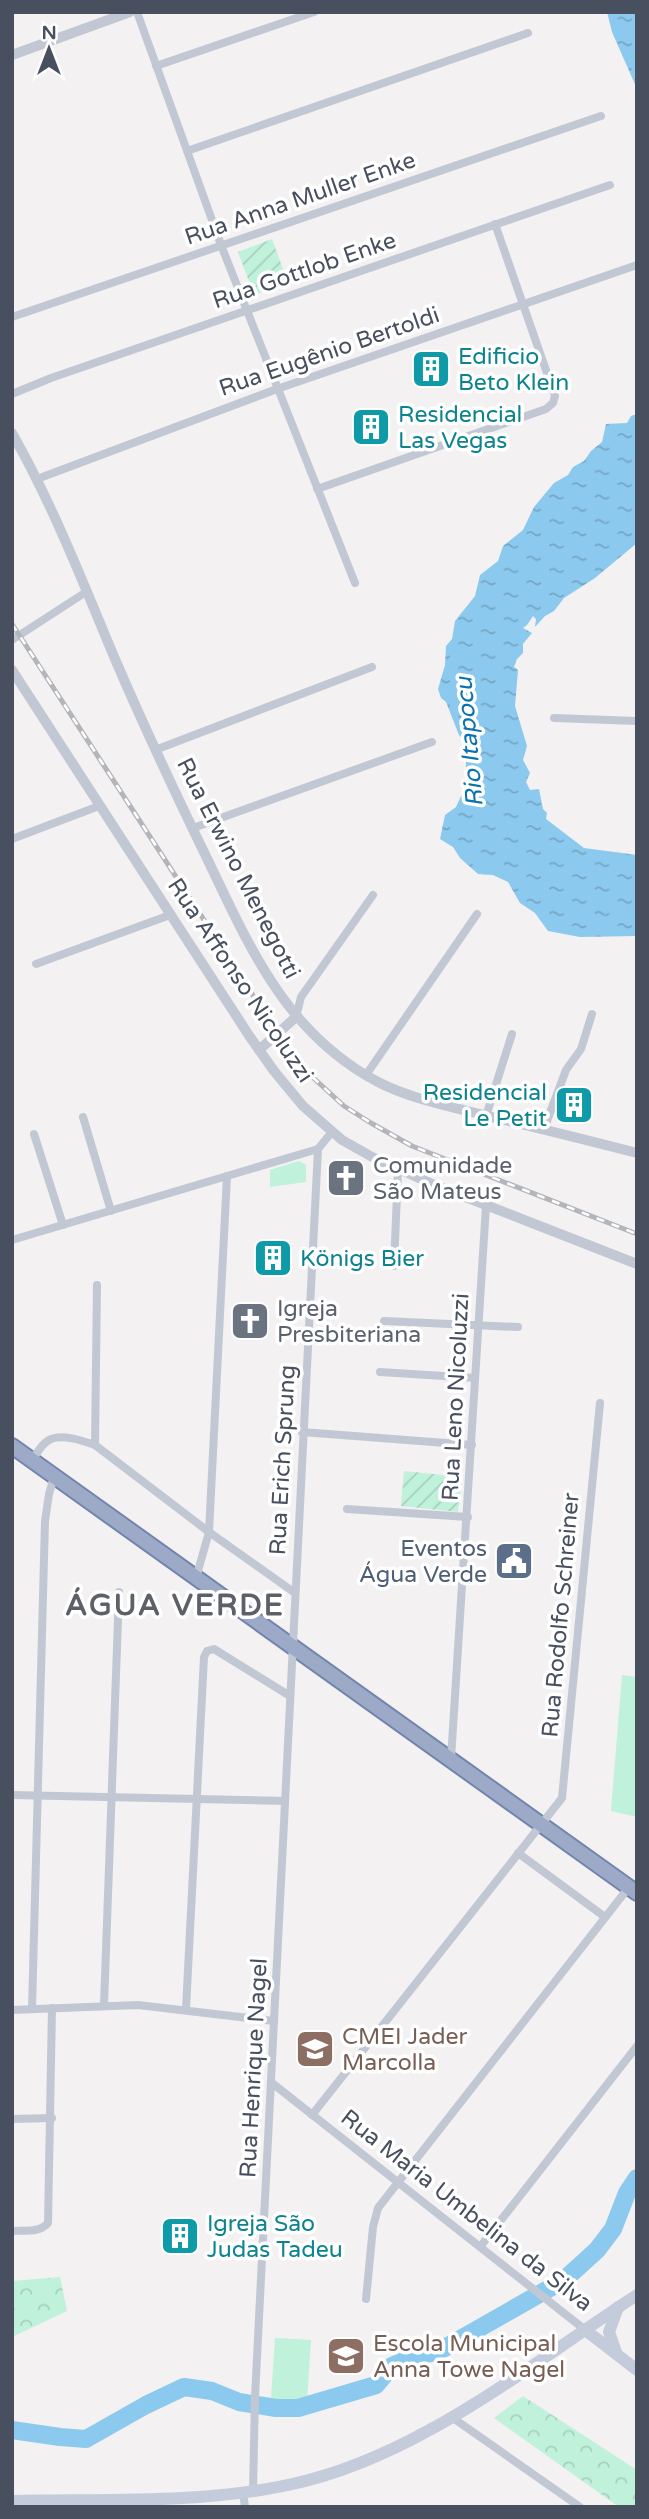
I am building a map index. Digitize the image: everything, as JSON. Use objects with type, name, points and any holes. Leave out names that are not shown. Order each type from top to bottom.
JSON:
[{"type":"highway","points":[[12,1446],[633,1890]]},
{"type":"main road","points":[[12,2501],[34,2504],[202,2502],[290,2485],[346,2468],[397,2447],[453,2418],[637,2295]]},
{"type":"main road","points":[[618,2307],[609,2332],[613,2347],[620,2357]]},
{"type":"main road","name":"Rua Maria Umbelina da Silva","points":[[584,2329],[637,2370]]},
{"type":"street","points":[[12,55],[130,12]]},
{"type":"street","points":[[137,12],[221,245],[355,583]]},
{"type":"street","points":[[156,66],[314,12]]},
{"type":"street","points":[[187,151],[527,33]]},
{"type":"street","name":"Rua Anna Muller Enke","points":[[12,317],[601,116]]},
{"type":"street","name":"Rua Gottlob Enke","points":[[12,394],[51,378],[610,185]]},
{"type":"street","points":[[317,489],[546,409],[553,403],[555,396],[495,224]]},
{"type":"street","name":"Rua Eugênio Bertoldi","points":[[37,479],[277,389],[637,265]]},
{"type":"street","name":"Rua Erwino Menegotti","points":[[12,433],[37,479],[155,750],[264,972],[296,1017],[343,1060],[366,1075],[403,1092],[486,1116],[637,1153]]},
{"type":"street","points":[[12,640],[86,592]]},
{"type":"street","points":[[155,750],[372,667]]},
{"type":"street","name":"Rua Affonso Nicoluzzi","points":[[12,670],[260,1050],[295,1097],[331,1133],[398,1169],[637,1264]]},
{"type":"street","points":[[554,718],[637,721]]},
{"type":"street","points":[[193,828],[432,742]]},
{"type":"street","points":[[12,839],[99,806]]},
{"type":"street","points":[[260,1050],[296,1017],[301,997],[373,895]]},
{"type":"street","points":[[366,1075],[477,914]]},
{"type":"street","points":[[36,964],[170,915]]},
{"type":"street","points":[[544,1129],[566,1070],[581,1049],[592,1014]]},
{"type":"street","points":[[486,1116],[512,1034]]},
{"type":"street","points":[[83,1117],[111,1211]]},
{"type":"street","points":[[12,1240],[318,1149],[331,1133]]},
{"type":"street","points":[[34,1134],[63,1225]]},
{"type":"street","name":"Rua Erich Sprung","points":[[292,1647],[318,1149]]},
{"type":"street","points":[[394,1266],[398,1169]]},
{"type":"street","points":[[196,1578],[209,1532],[227,1175]]},
{"type":"street","name":"Rua Leno Nicoluzzi","points":[[451,1759],[486,1206]]},
{"type":"street","points":[[95,1445],[97,1285]]},
{"type":"street","points":[[384,1321],[518,1327]]},
{"type":"street","points":[[380,1372],[475,1378]]},
{"type":"street","name":"Rua Rodolfo Schreiner","points":[[312,2115],[562,1798],[600,1403]]},
{"type":"street","points":[[302,1432],[472,1445]]},
{"type":"street","points":[[32,1460],[51,1439],[80,1440],[95,1445],[209,1532],[295,1592]]},
{"type":"street","points":[[32,2009],[45,1510],[54,1477]]},
{"type":"street","points":[[347,1509],[468,1517]]},
{"type":"street","points":[[104,2005],[119,1592]]},
{"type":"street","name":"Rua Henrique Nagel","points":[[245,2507],[254,2417],[292,1647]]},
{"type":"street","points":[[186,2009],[204,1657],[207,1651],[214,1649],[290,1696]]},
{"type":"street","points":[[12,1795],[285,1801]]},
{"type":"street","points":[[518,1853],[606,1917]]},
{"type":"street","points":[[366,2299],[374,2217],[398,2182],[606,1917],[633,1890]]},
{"type":"street","points":[[12,2010],[146,2005],[274,2021]]},
{"type":"street","points":[[12,2231],[37,2230],[44,2228],[48,2222],[52,2008]]},
{"type":"street","points":[[480,2247],[637,2046]]},
{"type":"street","name":"Rua Maria Umbelina da Silva","points":[[272,2083],[584,2329]]},
{"type":"street","points":[[12,2119],[52,2118]]},
{"type":"street","points":[[453,2418],[580,2507]]},
{"type":"green space","points":[[272,239],[288,283],[254,295],[238,252]]},
{"type":"green space","points":[[299,1161],[306,1165],[306,1182],[270,1187],[270,1170]]},
{"type":"green space","points":[[404,1471],[462,1477],[458,1512],[401,1506]]},
{"type":"green space","points":[[622,1675],[637,1677],[637,1817],[611,1811]]},
{"type":"green space","points":[[60,2277],[67,2311],[12,2337],[12,2281]]},
{"type":"green space","points":[[275,2338],[311,2340],[307,2401],[271,2399]]},
{"type":"green space","points":[[523,2396],[637,2470],[637,2507],[619,2507],[494,2418]]},
{"type":"water","points":[[607,12],[637,12],[637,89],[612,32]]},
{"type":"water","name":"Rio Itapocu","points":[[637,414],[637,543],[595,578],[564,598],[554,611],[535,627],[536,619],[533,616],[523,628],[532,633],[523,644],[523,653],[514,667],[518,670],[515,706],[527,746],[523,760],[530,773],[526,782],[530,790],[539,789],[543,809],[547,813],[546,819],[584,848],[637,855],[637,936],[580,937],[548,931],[535,913],[520,903],[508,882],[493,875],[478,874],[460,858],[453,847],[440,839],[445,815],[456,807],[467,783],[465,743],[438,689],[445,665],[446,646],[452,639],[455,621],[475,596],[480,575],[498,561],[503,546],[523,530],[534,507],[554,483],[568,475],[573,467],[584,461],[602,442],[606,424],[627,423],[631,416]]},
{"type":"waterway","points":[[12,2430],[86,2439],[184,2387],[212,2391],[239,2402],[276,2408],[298,2408],[376,2385],[392,2366],[441,2350],[564,2280],[597,2250],[613,2229],[627,2193],[637,2178]]},
{"type":"railway","points":[[12,624],[278,1034],[308,1073],[344,1106],[412,1146],[637,1234]]},
{"type":"place","name":"Edificio Beto Klein","points":[[431,369]]},
{"type":"place","name":"Residencial Las Vegas","points":[[371,427]]},
{"type":"place","name":"Residencial Le Petit","points":[[574,1105]]},
{"type":"place","name":"Comunidade São Mateus","points":[[346,1178]]},
{"type":"place","name":"Königs Bier","points":[[273,1258]]},
{"type":"place","name":"Igreja Presbiteriana","points":[[250,1321]]},
{"type":"place","name":"Eventos Água Verde","points":[[514,1561]]},
{"type":"place","name":"CMEI Jader Marcolla","points":[[315,2049]]},
{"type":"place","name":"Igreja São Judas Tadeu","points":[[180,2236]]},
{"type":"place","name":"Escola Municipal Anna Towe Nagel","points":[[346,2356]]},
{"type":"district","name":"ÁGUA VERDE","points":[[175,1605]]}]
